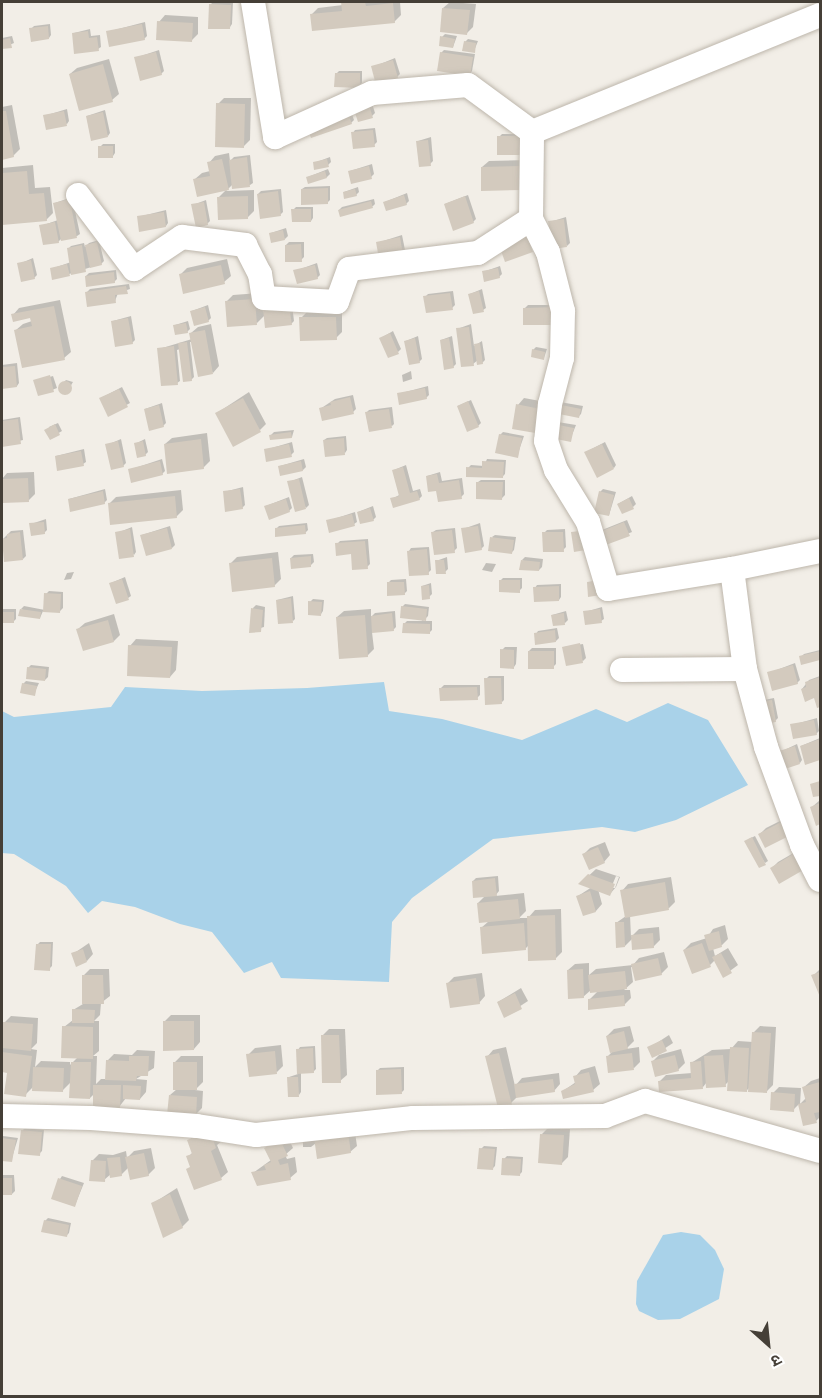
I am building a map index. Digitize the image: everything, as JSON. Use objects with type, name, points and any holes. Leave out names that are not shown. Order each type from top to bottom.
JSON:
[{"type":"street","points":[[253,2],[274,137],[372,93],[468,85],[532,132]]},
{"type":"street","points":[[532,132],[820,15]]},
{"type":"street","points":[[532,132],[531,219],[548,252],[563,311],[562,358],[550,404],[546,441],[556,470],[588,522],[608,589],[732,569],[820,551]]},
{"type":"street","points":[[78,195],[134,269],[182,237],[245,245],[260,274],[264,298],[337,302],[349,269],[478,253],[531,219]]},
{"type":"street","points":[[732,569],[745,669],[766,747],[802,845],[820,880]]},
{"type":"street","points":[[622,670],[745,669]]},
{"type":"street","points":[[2,1116],[127,1120],[197,1126],[256,1135],[413,1118],[605,1116],[645,1101],[820,1151]]},
{"type":"water","points":[[384,682],[389,711],[442,719],[522,740],[596,709],[627,722],[668,703],[708,720],[748,785],[676,820],[635,832],[602,827],[493,839],[412,898],[392,922],[389,982],[281,978],[272,962],[244,973],[212,932],[180,924],[135,907],[102,901],[88,913],[66,886],[14,854],[2,853],[2,711],[14,717],[111,707],[125,687],[202,691],[307,688]]},
{"type":"water","points":[[681,1232],[700,1235],[715,1250],[724,1269],[719,1299],[680,1319],[658,1320],[639,1311],[636,1304],[637,1281],[663,1235]]},
{"type":"building","points":[[341,2],[365,2],[366,6],[393,3],[395,23],[312,31],[310,14],[342,11]]},
{"type":"building","points":[[209,4],[231,5],[230,29],[208,29]]},
{"type":"building","points":[[442,8],[470,10],[467,35],[440,32]]},
{"type":"building","points":[[157,21],[193,23],[192,42],[156,40]]},
{"type":"building","points":[[142,24],[145,40],[109,47],[106,31]]},
{"type":"building","points":[[48,26],[49,39],[31,42],[29,28]]},
{"type":"building","points":[[88,31],[89,38],[97,37],[99,51],[74,54],[72,33]]},
{"type":"building","points":[[440,36],[455,39],[453,48],[439,46]]},
{"type":"building","points":[[10,38],[12,48],[2,49],[2,40]]},
{"type":"building","points":[[464,41],[476,43],[475,53],[462,51]]},
{"type":"building","points":[[156,52],[162,75],[140,81],[134,57]]},
{"type":"building","points":[[440,52],[473,57],[470,76],[437,71]]},
{"type":"building","points":[[393,60],[398,78],[376,85],[371,66]]},
{"type":"building","points":[[103,64],[113,102],[79,111],[69,74]]},
{"type":"building","points":[[335,73],[360,73],[360,88],[334,87]]},
{"type":"building","points":[[368,102],[373,118],[358,122],[353,107]]},
{"type":"building","points":[[216,103],[245,104],[244,148],[215,147]]},
{"type":"building","points":[[2,111],[6,111],[14,157],[2,160]]},
{"type":"building","points":[[64,111],[67,126],[46,130],[43,115]]},
{"type":"building","points":[[347,111],[352,124],[311,138],[306,125]]},
{"type":"building","points":[[103,112],[108,137],[91,141],[86,116]]},
{"type":"building","points":[[373,130],[375,147],[353,149],[351,132]]},
{"type":"building","points":[[497,136],[522,136],[522,155],[497,155]]},
{"type":"building","points":[[428,140],[431,166],[419,167],[416,141]]},
{"type":"building","points":[[98,146],[113,146],[113,158],[98,158]]},
{"type":"building","points":[[247,157],[250,187],[232,189],[229,160]]},
{"type":"building","points":[[222,159],[229,190],[197,197],[193,179],[210,176],[207,162]]},
{"type":"building","points":[[327,159],[329,167],[314,170],[313,162]]},
{"type":"building","points":[[369,166],[372,179],[351,184],[348,171]]},
{"type":"building","points":[[521,166],[521,190],[481,191],[481,167]]},
{"type":"building","points":[[27,171],[29,194],[44,193],[47,221],[2,225],[2,173]]},
{"type":"building","points":[[325,171],[327,178],[308,184],[306,177]]},
{"type":"building","points":[[328,188],[328,204],[301,205],[301,189]]},
{"type":"building","points":[[355,189],[357,196],[344,199],[343,192]]},
{"type":"building","points":[[278,191],[281,216],[260,219],[257,194]]},
{"type":"building","points":[[404,195],[407,205],[386,211],[383,202]]},
{"type":"building","points":[[248,196],[248,219],[218,220],[217,197]]},
{"type":"building","points":[[465,196],[474,223],[453,231],[444,204]]},
{"type":"building","points":[[70,199],[77,238],[61,241],[53,203]]},
{"type":"building","points":[[371,201],[373,208],[340,217],[338,210]]},
{"type":"building","points":[[204,202],[208,225],[196,228],[191,204]]},
{"type":"building","points":[[291,209],[311,209],[311,222],[292,222]]},
{"type":"building","points":[[164,212],[166,227],[139,232],[137,216]]},
{"type":"building","points":[[564,219],[567,247],[552,249],[548,221]]},
{"type":"building","points":[[55,222],[59,243],[43,245],[39,225]]},
{"type":"building","points":[[283,230],[285,240],[271,243],[269,233]]},
{"type":"building","points":[[527,236],[533,252],[505,262],[499,245]]},
{"type":"building","points":[[400,237],[403,255],[379,259],[376,242]]},
{"type":"building","points":[[97,242],[102,265],[90,268],[85,245]]},
{"type":"building","points":[[301,244],[302,262],[285,262],[285,245]]},
{"type":"building","points":[[82,245],[86,272],[71,275],[67,248]]},
{"type":"building","points":[[31,260],[35,279],[21,282],[17,263]]},
{"type":"building","points":[[67,264],[70,276],[52,280],[50,268]]},
{"type":"building","points":[[221,265],[225,284],[183,294],[179,274]]},
{"type":"building","points":[[315,265],[318,279],[297,284],[293,270]]},
{"type":"building","points":[[498,268],[500,278],[484,282],[482,271]]},
{"type":"building","points":[[114,272],[115,283],[86,287],[85,276]]},
{"type":"building","points":[[126,286],[128,294],[115,295],[116,303],[87,307],[85,292]]},
{"type":"building","points":[[479,291],[484,312],[473,314],[468,294]]},
{"type":"building","points":[[450,293],[453,310],[426,313],[423,296]]},
{"type":"building","points":[[255,299],[257,325],[227,327],[225,301]]},
{"type":"building","points":[[54,306],[65,360],[22,368],[14,330],[32,326],[30,318],[13,322],[11,314]]},
{"type":"building","points":[[289,306],[292,325],[265,328],[263,309]]},
{"type":"building","points":[[205,307],[209,322],[194,326],[190,311]]},
{"type":"building","points":[[557,307],[557,325],[523,325],[523,308]]},
{"type":"building","points":[[299,317],[336,317],[337,340],[300,341]]},
{"type":"building","points":[[128,318],[133,344],[115,347],[111,321]]},
{"type":"building","points":[[186,323],[188,333],[175,335],[173,325]]},
{"type":"building","points":[[469,327],[474,366],[461,367],[456,328]]},
{"type":"building","points":[[205,330],[213,374],[198,377],[189,333]]},
{"type":"building","points":[[390,333],[399,354],[388,358],[379,338]]},
{"type":"building","points":[[415,338],[420,363],[409,365],[404,341]]},
{"type":"building","points":[[449,338],[454,368],[444,370],[440,340]]},
{"type":"building","points":[[187,342],[192,381],[183,382],[178,343]]},
{"type":"building","points":[[480,343],[483,364],[477,365],[474,344]]},
{"type":"building","points":[[174,346],[178,385],[161,386],[157,348]]},
{"type":"building","points":[[532,349],[545,352],[544,360],[531,357]]},
{"type":"building","points":[[15,366],[17,387],[2,389],[2,367]]},
{"type":"building","points":[[50,375],[54,392],[38,396],[33,380]]},
{"type":"building","points":[[65,381],[70,383],[72,388],[70,393],[65,395],[60,393],[58,388],[60,383]]},
{"type":"building","points":[[425,388],[427,399],[399,405],[397,393]]},
{"type":"building","points":[[119,389],[128,407],[108,417],[99,398]]},
{"type":"building","points":[[350,397],[354,414],[322,421],[319,408],[331,405],[330,402]]},
{"type":"building","points":[[243,398],[261,432],[233,447],[215,413]]},
{"type":"building","points":[[468,401],[479,427],[467,432],[457,406]]},
{"type":"building","points":[[516,404],[545,410],[541,434],[512,429]]},
{"type":"building","points":[[556,404],[581,409],[579,418],[554,413]]},
{"type":"building","points":[[159,405],[164,427],[149,431],[144,409]]},
{"type":"building","points":[[389,409],[392,428],[369,432],[365,412]]},
{"type":"building","points":[[18,419],[21,444],[2,447],[2,421]]},
{"type":"building","points":[[55,424],[60,435],[50,440],[44,430]]},
{"type":"building","points":[[553,424],[574,428],[571,442],[551,438]]},
{"type":"building","points":[[291,432],[292,438],[270,440],[269,435]]},
{"type":"building","points":[[499,434],[522,438],[518,458],[495,453]]},
{"type":"building","points":[[344,438],[345,455],[325,457],[323,440]]},
{"type":"building","points":[[201,439],[204,469],[167,474],[164,444]]},
{"type":"building","points":[[118,441],[124,467],[111,470],[105,444]]},
{"type":"building","points":[[143,441],[146,456],[137,458],[134,443]]},
{"type":"building","points":[[289,444],[292,457],[266,462],[264,449]]},
{"type":"building","points":[[602,444],[614,469],[597,478],[584,452]]},
{"type":"building","points":[[81,451],[84,466],[57,471],[55,456]]},
{"type":"building","points":[[160,461],[163,475],[131,483],[128,469]]},
{"type":"building","points":[[301,461],[303,471],[280,476],[278,466]]},
{"type":"building","points":[[482,461],[504,462],[503,478],[466,477],[466,467],[482,468]]},
{"type":"building","points":[[403,467],[410,493],[417,491],[420,500],[393,508],[390,498],[399,496],[392,470]]},
{"type":"building","points":[[437,474],[439,483],[459,480],[462,499],[438,502],[436,491],[428,492],[426,476]]},
{"type":"building","points":[[28,478],[29,502],[2,503],[2,479]]},
{"type":"building","points":[[299,479],[306,509],[295,512],[287,481]]},
{"type":"building","points":[[476,482],[503,482],[502,500],[476,499]]},
{"type":"building","points":[[240,489],[243,509],[225,512],[223,491]]},
{"type":"building","points":[[103,491],[105,504],[70,512],[68,499]]},
{"type":"building","points":[[599,491],[614,495],[609,516],[594,513]]},
{"type":"building","points":[[175,496],[177,518],[110,525],[108,503]]},
{"type":"building","points":[[629,498],[634,509],[622,514],[617,504]]},
{"type":"building","points":[[286,499],[290,512],[269,520],[264,506]]},
{"type":"building","points":[[370,508],[374,521],[360,524],[357,512]]},
{"type":"building","points":[[352,514],[355,526],[329,533],[326,520]]},
{"type":"building","points":[[44,522],[45,534],[31,536],[29,523]]},
{"type":"building","points":[[624,522],[630,536],[603,546],[597,533]]},
{"type":"building","points":[[305,525],[306,534],[275,537],[275,528]]},
{"type":"building","points":[[478,526],[482,550],[465,553],[461,528]]},
{"type":"building","points":[[167,528],[172,549],[146,556],[140,535]]},
{"type":"building","points":[[130,529],[134,557],[119,559],[115,532]]},
{"type":"building","points":[[452,530],[455,553],[434,555],[431,532]]},
{"type":"building","points":[[589,530],[592,549],[574,552],[571,532]]},
{"type":"building","points":[[20,532],[23,560],[4,562],[2,539],[7,538],[7,534]]},
{"type":"building","points":[[542,532],[563,532],[564,552],[543,552]]},
{"type":"building","points":[[490,537],[514,540],[512,554],[488,551]]},
{"type":"building","points":[[365,541],[368,569],[352,570],[351,554],[336,556],[335,543]]},
{"type":"building","points":[[427,549],[429,575],[409,576],[407,551]]},
{"type":"building","points":[[311,556],[311,567],[291,569],[290,558]]},
{"type":"building","points":[[272,558],[275,587],[232,592],[229,563]]},
{"type":"building","points":[[435,560],[444,560],[446,574],[436,574]]},
{"type":"building","points":[[521,560],[540,562],[539,571],[519,570]]},
{"type":"building","points":[[122,579],[129,600],[116,604],[109,583]]},
{"type":"building","points":[[499,580],[520,580],[520,593],[499,592]]},
{"type":"building","points":[[599,580],[601,595],[588,597],[587,582]]},
{"type":"building","points":[[387,582],[404,582],[405,595],[387,596]]},
{"type":"building","points":[[429,585],[430,599],[422,600],[421,586]]},
{"type":"building","points":[[559,586],[559,601],[534,602],[533,587]]},
{"type":"building","points":[[44,593],[61,594],[60,613],[43,612]]},
{"type":"building","points":[[291,598],[293,623],[278,624],[276,600]]},
{"type":"building","points":[[308,601],[322,602],[321,616],[308,615]]},
{"type":"building","points":[[401,606],[427,609],[426,621],[400,618]]},
{"type":"building","points":[[251,608],[263,610],[261,632],[249,633]]},
{"type":"building","points":[[20,609],[41,612],[40,619],[18,616]]},
{"type":"building","points":[[600,609],[602,623],[585,625],[583,611]]},
{"type":"building","points":[[2,612],[14,612],[14,623],[2,623]]},
{"type":"building","points":[[392,613],[394,631],[372,633],[371,616]]},
{"type":"building","points":[[564,613],[565,625],[553,626],[551,615]]},
{"type":"building","points":[[365,615],[368,657],[339,659],[336,617]]},
{"type":"building","points":[[108,620],[114,642],[83,651],[76,629]]},
{"type":"building","points":[[403,623],[430,624],[430,634],[402,633]]},
{"type":"building","points":[[555,630],[556,642],[535,645],[534,633]]},
{"type":"building","points":[[580,643],[583,663],[566,666],[562,647]]},
{"type":"building","points":[[128,645],[172,647],[170,678],[127,676]]},
{"type":"building","points":[[500,649],[514,650],[514,669],[500,668]]},
{"type":"building","points":[[528,651],[554,651],[554,669],[528,669]]},
{"type":"building","points":[[820,651],[820,660],[801,665],[799,656]]},
{"type":"building","points":[[793,665],[798,684],[772,691],[767,672]]},
{"type":"building","points":[[27,667],[46,669],[45,681],[26,679]]},
{"type":"building","points":[[820,677],[820,707],[817,708],[814,698],[805,702],[801,689],[806,687],[805,682]]},
{"type":"building","points":[[484,678],[501,678],[502,704],[485,705]]},
{"type":"building","points":[[22,683],[37,686],[35,696],[20,693]]},
{"type":"building","points":[[477,687],[478,700],[440,701],[439,688]]},
{"type":"building","points":[[772,700],[776,722],[764,724],[759,702]]},
{"type":"building","points":[[814,720],[817,735],[793,739],[790,724]]},
{"type":"building","points":[[820,739],[820,760],[805,765],[800,746]]},
{"type":"building","points":[[795,746],[800,764],[782,770],[776,752]]},
{"type":"building","points":[[820,781],[820,796],[813,797],[810,784]]},
{"type":"building","points":[[820,803],[820,824],[816,826],[810,807]]},
{"type":"building","points":[[783,821],[791,835],[765,848],[758,834]]},
{"type":"building","points":[[752,837],[766,865],[759,868],[744,841]]},
{"type":"building","points":[[598,847],[605,863],[589,870],[582,854]]},
{"type":"building","points":[[795,853],[805,869],[779,884],[770,868]]},
{"type":"building","points":[[588,874],[615,884],[610,896],[578,884]]},
{"type":"building","points":[[495,878],[497,896],[473,898],[472,881]]},
{"type":"building","points":[[665,882],[669,910],[625,918],[620,890]]},
{"type":"building","points":[[590,891],[596,912],[583,916],[576,896]]},
{"type":"building","points":[[518,899],[520,919],[479,923],[477,903]]},
{"type":"building","points":[[555,915],[556,960],[528,961],[527,916]]},
{"type":"building","points":[[615,922],[624,922],[625,947],[616,948]]},
{"type":"building","points":[[524,923],[526,950],[482,954],[480,927]]},
{"type":"building","points":[[719,931],[722,947],[709,951],[704,935]]},
{"type":"building","points":[[653,933],[654,948],[632,950],[631,935]]},
{"type":"building","points":[[702,943],[711,967],[692,974],[683,950]]},
{"type":"building","points":[[36,944],[51,944],[50,971],[34,970]]},
{"type":"building","points":[[83,949],[87,962],[76,967],[71,953]]},
{"type":"building","points":[[721,953],[732,973],[723,978],[712,957]]},
{"type":"building","points":[[658,958],[662,975],[635,981],[631,964]]},
{"type":"building","points":[[583,969],[584,998],[568,999],[567,970]]},
{"type":"building","points":[[625,971],[627,989],[590,993],[588,975]]},
{"type":"building","points":[[820,972],[820,997],[811,975]]},
{"type":"building","points":[[82,975],[103,975],[104,1004],[82,1004]]},
{"type":"building","points":[[476,978],[480,1004],[450,1008],[446,983]]},
{"type":"building","points":[[515,993],[522,1009],[504,1018],[497,1002]]},
{"type":"building","points":[[624,995],[625,1006],[588,1010],[588,999]]},
{"type":"building","points":[[72,1009],[95,1010],[94,1023],[72,1023]]},
{"type":"building","points":[[163,1021],[194,1021],[194,1050],[163,1051]]},
{"type":"building","points":[[3,1022],[33,1024],[31,1051],[2,1048]]},
{"type":"building","points":[[62,1026],[93,1027],[93,1059],[61,1058]]},
{"type":"building","points":[[624,1031],[628,1049],[610,1053],[606,1036]]},
{"type":"building","points":[[752,1032],[771,1033],[767,1093],[748,1092]]},
{"type":"building","points":[[321,1035],[339,1035],[341,1083],[322,1083]]},
{"type":"building","points":[[662,1040],[667,1051],[652,1058],[647,1047]]},
{"type":"building","points":[[730,1047],[749,1048],[747,1092],[727,1091]]},
{"type":"building","points":[[313,1048],[314,1073],[297,1074],[296,1049]]},
{"type":"building","points":[[275,1051],[277,1074],[249,1077],[246,1054]]},
{"type":"building","points":[[2,1052],[32,1056],[26,1097],[4,1094],[7,1073],[2,1072]]},
{"type":"building","points":[[499,1053],[512,1105],[498,1108],[485,1056]]},
{"type":"building","points":[[632,1053],[634,1070],[608,1073],[606,1056]]},
{"type":"building","points":[[675,1055],[679,1071],[655,1077],[651,1061]]},
{"type":"building","points":[[723,1055],[726,1087],[706,1088],[704,1056]]},
{"type":"building","points":[[129,1056],[149,1056],[148,1076],[137,1076],[136,1081],[105,1080],[106,1060],[129,1061]]},
{"type":"building","points":[[701,1061],[703,1089],[659,1092],[658,1081],[691,1078],[690,1062]]},
{"type":"building","points":[[71,1062],[91,1062],[90,1099],[69,1098]]},
{"type":"building","points":[[173,1062],[197,1062],[197,1090],[173,1090]]},
{"type":"building","points":[[33,1067],[64,1068],[63,1092],[32,1091]]},
{"type":"building","points":[[401,1069],[402,1094],[376,1095],[376,1070]]},
{"type":"building","points":[[589,1072],[594,1092],[563,1099],[561,1091],[575,1084],[573,1076]]},
{"type":"building","points":[[287,1077],[298,1077],[299,1097],[288,1097]]},
{"type":"building","points":[[553,1079],[555,1092],[516,1098],[514,1084]]},
{"type":"building","points":[[820,1082],[820,1112],[814,1113],[817,1123],[803,1126],[798,1104],[806,1102],[802,1087]]},
{"type":"building","points":[[93,1085],[121,1085],[120,1109],[93,1109]]},
{"type":"building","points":[[123,1085],[141,1086],[140,1100],[123,1099]]},
{"type":"building","points":[[771,1092],[795,1094],[794,1112],[770,1110]]},
{"type":"building","points":[[169,1095],[197,1097],[196,1117],[167,1115]]},
{"type":"building","points":[[21,1130],[42,1132],[40,1156],[18,1154]]},
{"type":"building","points":[[210,1131],[216,1148],[211,1151],[222,1180],[194,1190],[186,1169],[190,1167],[186,1156],[192,1154],[187,1140]]},
{"type":"building","points":[[348,1132],[351,1153],[317,1159],[314,1137]]},
{"type":"building","points":[[540,1134],[564,1135],[562,1165],[538,1163]]},
{"type":"building","points":[[2,1138],[16,1140],[12,1162],[2,1161]]},
{"type":"building","points":[[280,1140],[288,1156],[278,1160],[280,1165],[288,1163],[291,1180],[257,1186],[251,1172],[266,1170],[264,1165],[271,1162],[264,1148]]},
{"type":"building","points":[[479,1148],[495,1149],[493,1170],[477,1169]]},
{"type":"building","points":[[144,1153],[149,1176],[130,1180],[125,1157]]},
{"type":"building","points":[[120,1157],[122,1176],[110,1178],[107,1158]]},
{"type":"building","points":[[502,1158],[521,1159],[520,1176],[501,1175]]},
{"type":"building","points":[[91,1160],[106,1161],[105,1182],[89,1181]]},
{"type":"building","points":[[2,1178],[12,1178],[12,1195],[2,1195]]},
{"type":"building","points":[[58,1178],[82,1186],[75,1207],[51,1199]]},
{"type":"building","points":[[170,1194],[183,1228],[163,1238],[151,1203]]},
{"type":"building","points":[[44,1220],[69,1225],[67,1237],[41,1232]]}]
